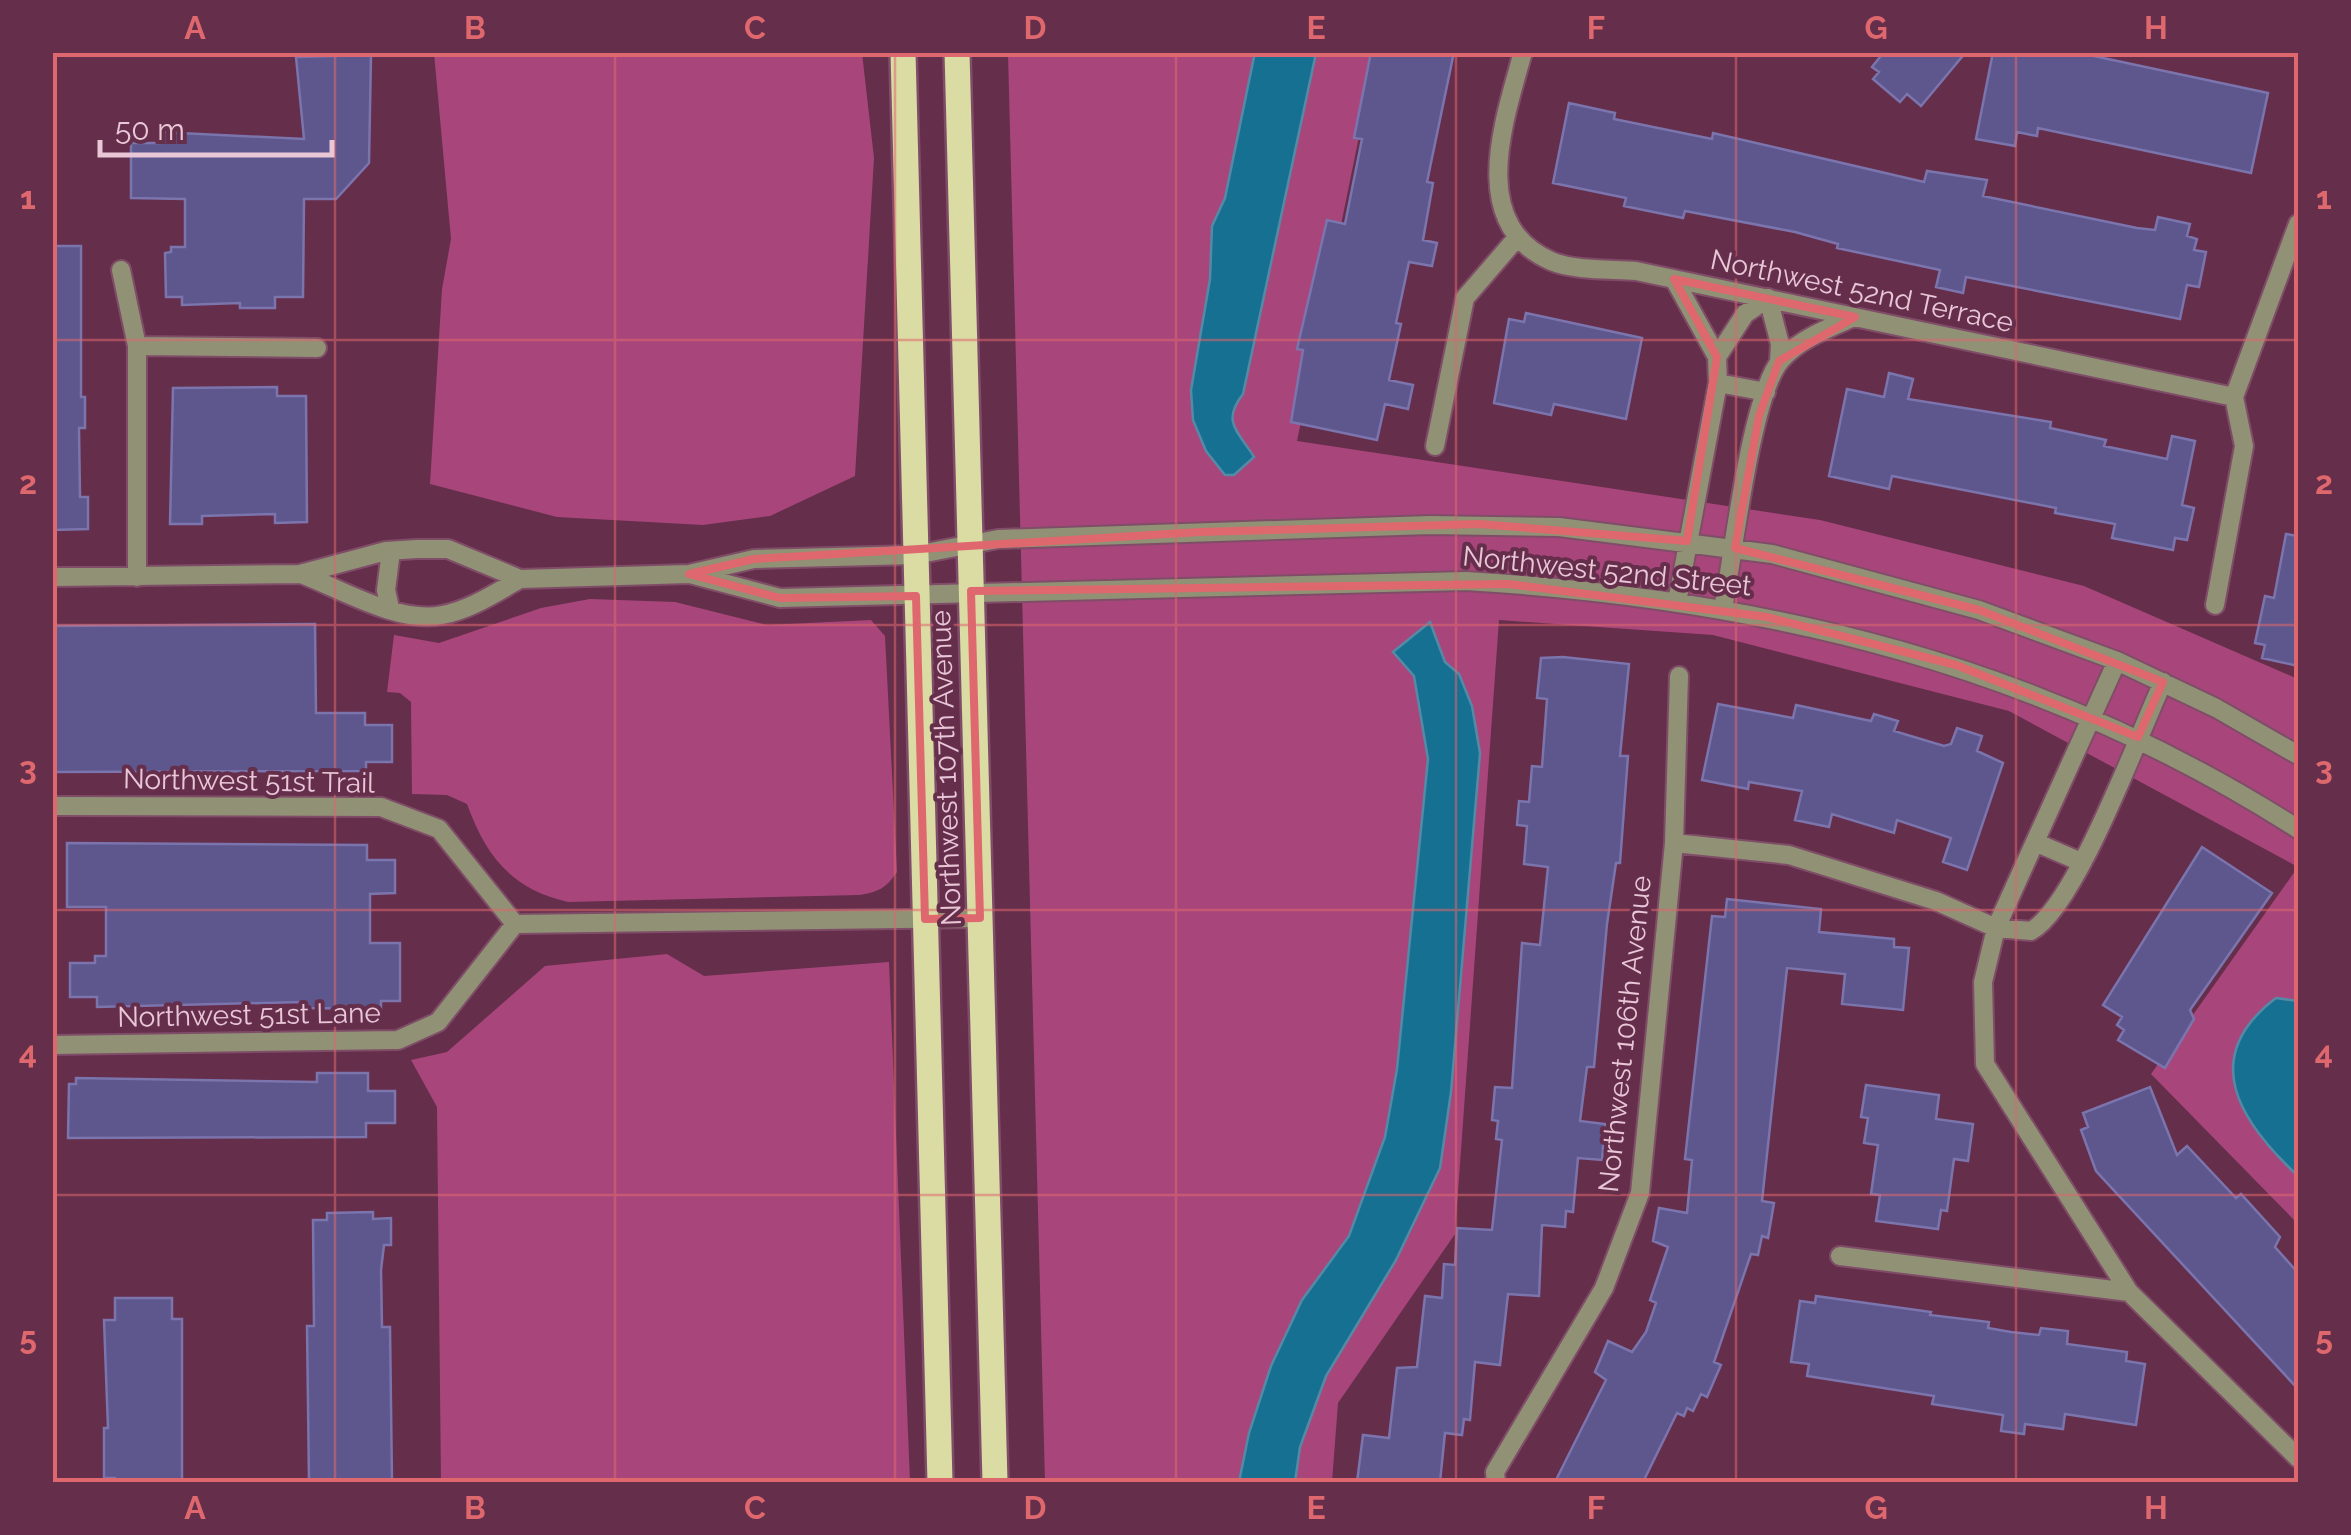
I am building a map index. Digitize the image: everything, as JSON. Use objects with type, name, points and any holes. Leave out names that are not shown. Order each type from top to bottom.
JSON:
[{"type":"main road","name":"Northwest 107th Avenue","points":[[903,52],[940,1482]]},
{"type":"main road","name":"Northwest 107th Avenue","points":[[958,52],[995,1482]]},
{"type":"street","points":[[1435,446],[1464,298],[1515,240],[1500,210],[1500,134],[1523,52]]},
{"type":"street","points":[[2214,605],[2244,446],[2234,397],[2298,224]]},
{"type":"street","name":"Northwest 52nd Terrace","points":[[1515,240],[1554,263],[1674,279],[2234,397]]},
{"type":"street","points":[[121,270],[137,346],[137,577]]},
{"type":"street","points":[[1674,279],[1716,357],[1718,383],[1676,602]]},
{"type":"street","points":[[1716,357],[1746,314],[1768,298],[1780,344],[1780,361],[1766,392],[1723,609]]},
{"type":"street","points":[[1780,361],[1818,333],[1855,317]]},
{"type":"street","points":[[137,346],[317,348]]},
{"type":"street","points":[[1718,383],[1766,392]]},
{"type":"street","name":"Northwest 52nd Street","points":[[52,577],[300,574],[391,551],[448,549],[520,579],[689,574],[754,559],[915,555],[998,538],[1462,524],[1559,527],[1735,548],[1908,588],[2117,661],[2298,755]]},
{"type":"street","points":[[390,608],[386,590],[391,551]]},
{"type":"street","name":"Northwest 52nd Street","points":[[300,574],[390,608],[439,616],[472,606],[520,579]]},
{"type":"street","name":"Northwest 52nd Street","points":[[689,574],[780,598],[1466,581],[1723,609],[1893,646],[2012,684],[2138,737],[2298,829]]},
{"type":"street","points":[[2117,661],[1996,928],[1983,982],[1985,1064],[2129,1292],[2298,1458]]},
{"type":"street","name":"Northwest 106th Avenue","points":[[1496,1482],[1495,1472],[1529,1410],[1604,1288],[1640,1193],[1674,843],[1679,676]]},
{"type":"street","points":[[1674,843],[1789,855],[1936,902],[2015,933],[2044,924],[2081,862],[2163,682]]},
{"type":"street","name":"Northwest 51st Trail","points":[[52,806],[381,807],[439,830],[515,924]]},
{"type":"street","points":[[2036,843],[2081,862]]},
{"type":"street","points":[[515,924],[980,918]]},
{"type":"street","name":"Northwest 51st Lane","points":[[52,1045],[398,1040],[438,1022],[515,924]]},
{"type":"street","points":[[1840,1256],[2129,1292]]},
{"type":"highlighted area","points":[[1674,279],[1855,317],[1779,361],[1759,416],[1735,548],[1979,610],[2163,682],[2138,737],[1956,665],[1767,617],[1509,584],[971,591],[980,918],[925,919],[916,596],[780,598],[689,574],[754,559],[1200,532],[1479,524],[1687,541],[1717,357]]},
{"type":"shaded area","points":[[434,53],[862,53],[874,158],[855,476],[770,516],[703,525],[557,517],[430,484],[442,289],[451,239]]},
{"type":"shaded area","points":[[1008,53],[1376,53],[1297,441],[1820,520],[2084,586],[2298,679],[2298,867],[2009,711],[1713,635],[1499,620],[1455,1234],[1338,1403],[1332,1482],[1045,1482]]},
{"type":"shaded area","points":[[590,599],[675,602],[767,625],[871,620],[885,636],[897,872],[889,882],[877,891],[859,895],[568,902],[531,889],[503,868],[474,823],[467,804],[447,795],[412,794],[411,702],[400,693],[387,692],[394,635],[439,643],[541,608]]},
{"type":"shaded area","points":[[2298,867],[2298,1224],[2151,1074]]},
{"type":"shaded area","points":[[667,954],[704,976],[889,962],[910,1482],[441,1482],[437,1107],[411,1060],[447,1052],[545,966]]},
{"type":"water","points":[[1255,52],[1316,53],[1243,394],[1233,412],[1234,426],[1254,457],[1234,475],[1225,475],[1206,451],[1193,420],[1191,390],[1210,279],[1212,226],[1225,198]]},
{"type":"water","points":[[1430,622],[1445,662],[1459,674],[1472,706],[1480,753],[1451,1092],[1440,1168],[1396,1260],[1326,1376],[1300,1447],[1295,1482],[1239,1482],[1249,1433],[1271,1366],[1302,1300],[1349,1236],[1385,1137],[1397,1069],[1428,759],[1414,676],[1393,652]]},
{"type":"water","points":[[2276,998],[2298,1001],[2298,1176],[2259,1133],[2245,1111],[2233,1066],[2238,1043],[2252,1020]]},
{"type":"building","points":[[1371,52],[1454,52],[1427,182],[1433,183],[1423,240],[1437,243],[1432,266],[1409,262],[1396,323],[1401,324],[1389,380],[1413,385],[1408,409],[1385,404],[1377,440],[1291,422],[1303,350],[1297,349],[1327,220],[1345,224],[1362,139],[1354,138]]},
{"type":"building","points":[[1884,52],[1966,52],[1921,106],[1907,94],[1900,102],[1873,79],[1879,72],[1872,67]]},
{"type":"building","points":[[1993,52],[2075,52],[2268,93],[2251,173],[2038,128],[2037,136],[2017,132],[2015,146],[1976,139]]},
{"type":"building","points":[[371,55],[369,163],[336,199],[304,199],[303,297],[275,297],[275,308],[240,308],[240,303],[182,305],[182,297],[166,297],[165,253],[171,252],[171,247],[185,247],[185,199],[131,198],[131,143],[160,143],[160,132],[304,139],[296,57]]},
{"type":"building","points":[[1569,103],[1615,113],[1614,119],[1712,139],[1713,133],[1924,182],[1927,171],[1987,180],[1983,196],[2137,228],[2155,230],[2158,217],[2190,224],[2187,236],[2197,239],[2194,250],[2206,252],[2199,287],[2187,285],[2180,319],[1966,277],[1963,293],[1936,287],[1940,270],[1837,248],[1838,244],[1795,232],[1685,211],[1683,218],[1624,206],[1626,198],[1553,183]]},
{"type":"building","points":[[52,246],[81,246],[81,397],[85,397],[85,428],[79,428],[80,497],[88,497],[88,529],[52,530]]},
{"type":"building","points":[[1526,313],[1642,338],[1626,419],[1554,404],[1551,415],[1494,403],[1509,319],[1524,322]]},
{"type":"building","points":[[1889,373],[1913,379],[1908,399],[2051,422],[2050,428],[2106,440],[2104,446],[2167,459],[2172,436],[2195,441],[2182,505],[2194,508],[2187,540],[2175,538],[2173,550],[2112,538],[2115,524],[2055,513],[2056,508],[1892,476],[1889,489],[1829,476],[1847,389],[1884,397]]},
{"type":"building","points":[[277,387],[277,396],[306,396],[307,522],[275,523],[275,514],[202,516],[202,524],[170,524],[173,388]]},
{"type":"building","points":[[2286,534],[2298,536],[2298,666],[2262,658],[2265,645],[2255,643],[2265,596],[2274,598]]},
{"type":"building","points":[[315,624],[316,713],[365,713],[365,725],[392,725],[392,762],[366,762],[366,771],[52,772],[52,626]]},
{"type":"building","points":[[1541,658],[1629,664],[1620,756],[1628,756],[1620,863],[1616,863],[1607,924],[1594,1067],[1587,1067],[1580,1121],[1605,1124],[1602,1160],[1578,1158],[1573,1212],[1566,1211],[1565,1227],[1542,1225],[1539,1296],[1508,1294],[1500,1365],[1475,1362],[1470,1420],[1464,1419],[1462,1435],[1445,1433],[1440,1482],[1357,1482],[1363,1435],[1389,1438],[1397,1368],[1417,1367],[1425,1296],[1442,1298],[1444,1264],[1455,1265],[1457,1228],[1492,1230],[1502,1140],[1496,1139],[1498,1121],[1492,1120],[1495,1087],[1512,1088],[1522,943],[1540,945],[1548,867],[1524,864],[1527,826],[1517,825],[1519,801],[1529,802],[1532,766],[1542,767],[1547,699],[1537,698]]},
{"type":"building","points":[[1718,704],[1793,718],[1796,705],[1871,721],[1874,714],[1898,721],[1894,731],[1944,746],[1951,744],[1957,728],[1982,736],[1977,751],[2003,763],[1967,870],[1943,862],[1951,838],[1897,820],[1894,833],[1832,814],[1829,827],[1795,820],[1802,791],[1749,782],[1748,789],[1702,780]]},
{"type":"building","points":[[67,843],[367,845],[367,860],[395,860],[395,893],[370,894],[370,943],[400,943],[400,1001],[381,1001],[381,1009],[302,1008],[302,1002],[97,1007],[97,997],[70,997],[70,963],[95,963],[95,956],[106,956],[106,907],[67,907]]},
{"type":"building","points":[[2202,847],[2272,893],[2190,1010],[2194,1019],[2165,1068],[2118,1040],[2124,1030],[2117,1025],[2122,1017],[2103,1005]]},
{"type":"building","points":[[1727,899],[1821,909],[1819,932],[1894,939],[1894,947],[1909,948],[1903,1010],[1842,1004],[1845,974],[1787,968],[1762,1201],[1774,1203],[1768,1238],[1762,1236],[1758,1255],[1751,1254],[1714,1362],[1721,1365],[1707,1397],[1701,1394],[1693,1411],[1687,1408],[1684,1416],[1677,1413],[1643,1482],[1555,1482],[1606,1380],[1595,1372],[1608,1341],[1632,1352],[1646,1332],[1656,1303],[1650,1300],[1668,1247],[1653,1241],[1659,1208],[1687,1213],[1692,1160],[1685,1159],[1712,916],[1725,917]]},
{"type":"building","points":[[317,1073],[368,1073],[368,1091],[395,1091],[395,1123],[366,1123],[366,1137],[68,1138],[69,1084],[76,1084],[76,1078],[317,1082]]},
{"type":"building","points":[[1866,1085],[1939,1095],[1936,1119],[1973,1124],[1968,1161],[1954,1159],[1947,1211],[1941,1210],[1938,1229],[1876,1221],[1880,1195],[1871,1194],[1878,1145],[1864,1143],[1868,1118],[1861,1117]]},
{"type":"building","points":[[2150,1087],[2177,1155],[2187,1146],[2236,1198],[2241,1194],[2280,1237],[2275,1247],[2298,1273],[2298,1389],[2096,1171],[2081,1130],[2088,1127],[2083,1113]]},
{"type":"building","points":[[373,1212],[373,1219],[391,1218],[391,1245],[384,1245],[381,1270],[382,1327],[390,1327],[392,1482],[309,1482],[307,1326],[314,1326],[313,1220],[327,1220],[327,1213]]},
{"type":"building","points":[[1816,1296],[1989,1322],[1988,1328],[2011,1332],[2039,1335],[2041,1328],[2068,1331],[2067,1344],[2127,1352],[2126,1361],[2145,1364],[2136,1425],[2065,1414],[2063,1429],[2025,1424],[2024,1434],[2001,1431],[2003,1415],[1932,1404],[1934,1396],[1807,1376],[1809,1364],[1791,1362],[1800,1301],[1815,1303]]},
{"type":"building","points":[[115,1298],[172,1298],[172,1319],[182,1319],[182,1480],[115,1482],[115,1478],[104,1478],[104,1428],[108,1428],[104,1320],[115,1320]]}]
